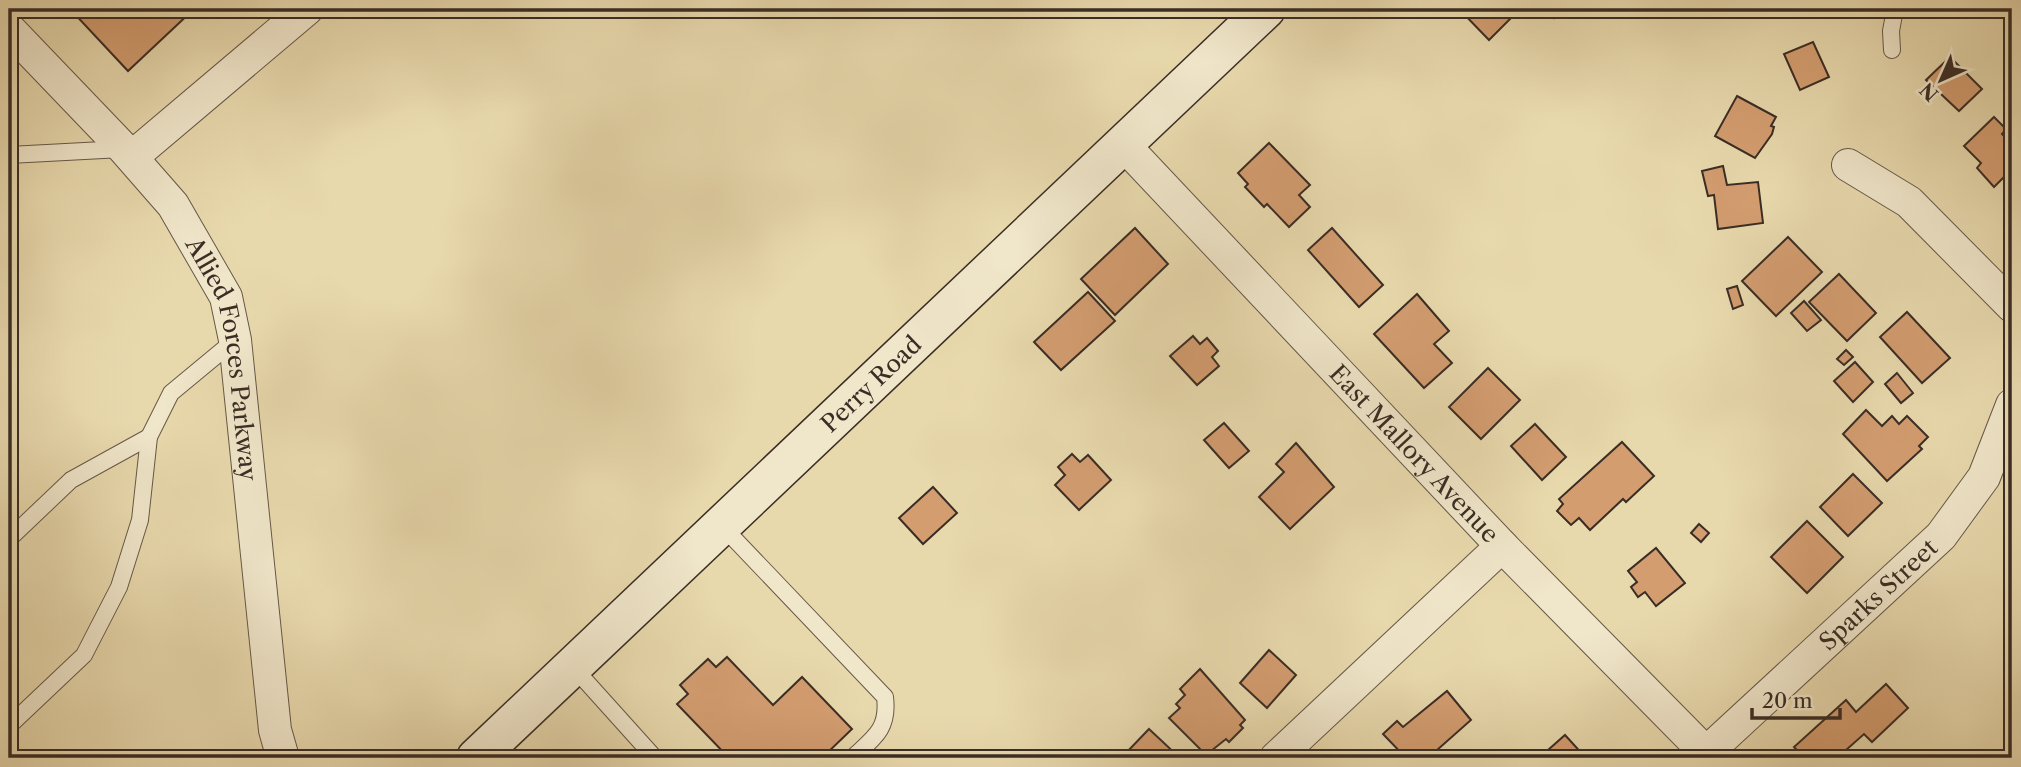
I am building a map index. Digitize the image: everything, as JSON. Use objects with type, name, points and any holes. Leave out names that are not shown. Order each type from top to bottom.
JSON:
[{"type":"street","points":[[128,153],[307,9]]},
{"type":"street","name":"Perry Road","points":[[476,758],[574,668],[1266,9]]},
{"type":"street","name":"Allied Forces Parkway","points":[[9,29],[128,153],[173,205],[203,252],[226,296],[235,340],[275,730],[283,758]]},
{"type":"street","name":"East Mallory Avenue","points":[[1123,144],[1502,546],[1709,755]]},
{"type":"street","points":[[1848,165],[1909,202],[2012,306]]},
{"type":"street","name":"Sparks Street","points":[[1709,755],[1941,536],[1984,477],[2012,405]]},
{"type":"street","points":[[1276,758],[1502,546]]},
{"type":"lane","points":[[1892,50],[1891,31],[1895,9]]},
{"type":"lane","points":[[9,155],[128,153]]},
{"type":"lane","points":[[9,726],[84,655],[119,587],[140,520],[149,437],[171,393],[235,340]]},
{"type":"lane","points":[[9,539],[71,480],[149,437]]},
{"type":"lane","points":[[722,526],[885,698],[887,716],[877,735],[852,758]]},
{"type":"lane","points":[[574,668],[655,758]]},
{"type":"building","points":[[70,9],[194,9],[128,71]]},
{"type":"building","points":[[1459,9],[1520,9],[1489,40]]},
{"type":"building","points":[[1546,9],[1564,9],[1554,18]]},
{"type":"building","points":[[1813,42],[1829,77],[1800,90],[1784,54]]},
{"type":"building","points":[[1950,57],[1982,89],[1959,111],[1926,80]]},
{"type":"building","points":[[1737,96],[1776,117],[1771,126],[1774,127],[1772,134],[1755,158],[1715,136]]},
{"type":"building","points":[[1994,117],[2006,129],[2002,134],[2012,145],[2012,169],[1994,187],[1977,168],[1981,163],[1964,146]]},
{"type":"building","points":[[1269,143],[1310,185],[1299,195],[1310,207],[1289,227],[1267,204],[1264,207],[1245,187],[1248,184],[1238,173]]},
{"type":"building","points":[[1723,166],[1727,185],[1758,182],[1763,223],[1718,229],[1714,195],[1708,196],[1702,171]]},
{"type":"building","points":[[1135,228],[1168,264],[1115,315],[1081,279]]},
{"type":"building","points":[[1332,228],[1383,285],[1359,307],[1308,250]]},
{"type":"building","points":[[1788,237],[1822,272],[1776,316],[1742,281]]},
{"type":"building","points":[[1839,274],[1876,313],[1847,341],[1809,302]]},
{"type":"building","points":[[1737,286],[1743,305],[1733,309],[1727,289]]},
{"type":"building","points":[[1088,292],[1115,321],[1061,370],[1034,342]]},
{"type":"building","points":[[1417,294],[1449,331],[1434,344],[1452,363],[1424,388],[1374,334]]},
{"type":"building","points":[[1804,301],[1821,320],[1807,331],[1791,313]]},
{"type":"building","points":[[1907,312],[1950,358],[1922,383],[1880,337]]},
{"type":"building","points":[[1193,336],[1200,344],[1207,338],[1218,351],[1212,357],[1219,366],[1197,385],[1170,356]]},
{"type":"building","points":[[1846,350],[1853,357],[1844,365],[1837,359]]},
{"type":"building","points":[[1855,362],[1873,382],[1853,402],[1834,381]]},
{"type":"building","points":[[1488,368],[1520,400],[1481,439],[1449,407]]},
{"type":"building","points":[[1897,373],[1913,393],[1901,403],[1885,384]]},
{"type":"building","points":[[1866,410],[1882,426],[1892,416],[1899,424],[1907,416],[1928,437],[1919,446],[1922,449],[1887,481],[1843,434]]},
{"type":"building","points":[[1224,423],[1249,451],[1229,468],[1204,440]]},
{"type":"building","points":[[1535,424],[1566,457],[1542,480],[1511,446]]},
{"type":"building","points":[[1622,442],[1654,476],[1626,502],[1623,499],[1590,530],[1579,518],[1571,525],[1557,511],[1563,504],[1559,499]]},
{"type":"building","points":[[1296,443],[1334,487],[1290,529],[1259,497],[1284,472],[1276,464]]},
{"type":"building","points":[[1072,454],[1080,462],[1088,455],[1111,480],[1079,510],[1055,485],[1065,475],[1058,467]]},
{"type":"building","points":[[1853,474],[1882,503],[1848,536],[1820,507]]},
{"type":"building","points":[[933,487],[957,513],[923,544],[899,518]]},
{"type":"building","points":[[1807,521],[1843,557],[1807,593],[1771,557]]},
{"type":"building","points":[[1699,524],[1709,533],[1701,542],[1691,533]]},
{"type":"building","points":[[1656,548],[1685,583],[1656,606],[1645,592],[1638,597],[1631,587],[1637,582],[1628,571]]},
{"type":"building","points":[[1269,650],[1296,675],[1267,708],[1240,683]]},
{"type":"building","points":[[727,657],[773,705],[802,677],[852,729],[822,758],[729,758],[677,704],[688,694],[680,685],[708,659],[716,667]]},
{"type":"building","points":[[1200,669],[1245,720],[1240,725],[1243,728],[1229,742],[1226,739],[1206,755],[1169,718],[1180,708],[1176,704],[1185,695],[1180,689]]},
{"type":"building","points":[[1886,684],[1908,708],[1872,742],[1864,734],[1837,758],[1804,758],[1794,747],[1846,700],[1856,712]]},
{"type":"building","points":[[1447,691],[1471,720],[1428,758],[1406,758],[1383,734],[1397,721],[1403,727]]},
{"type":"building","points":[[1149,729],[1180,758],[1129,758],[1125,754]]},
{"type":"building","points":[[1565,735],[1586,758],[1539,758]]}]
